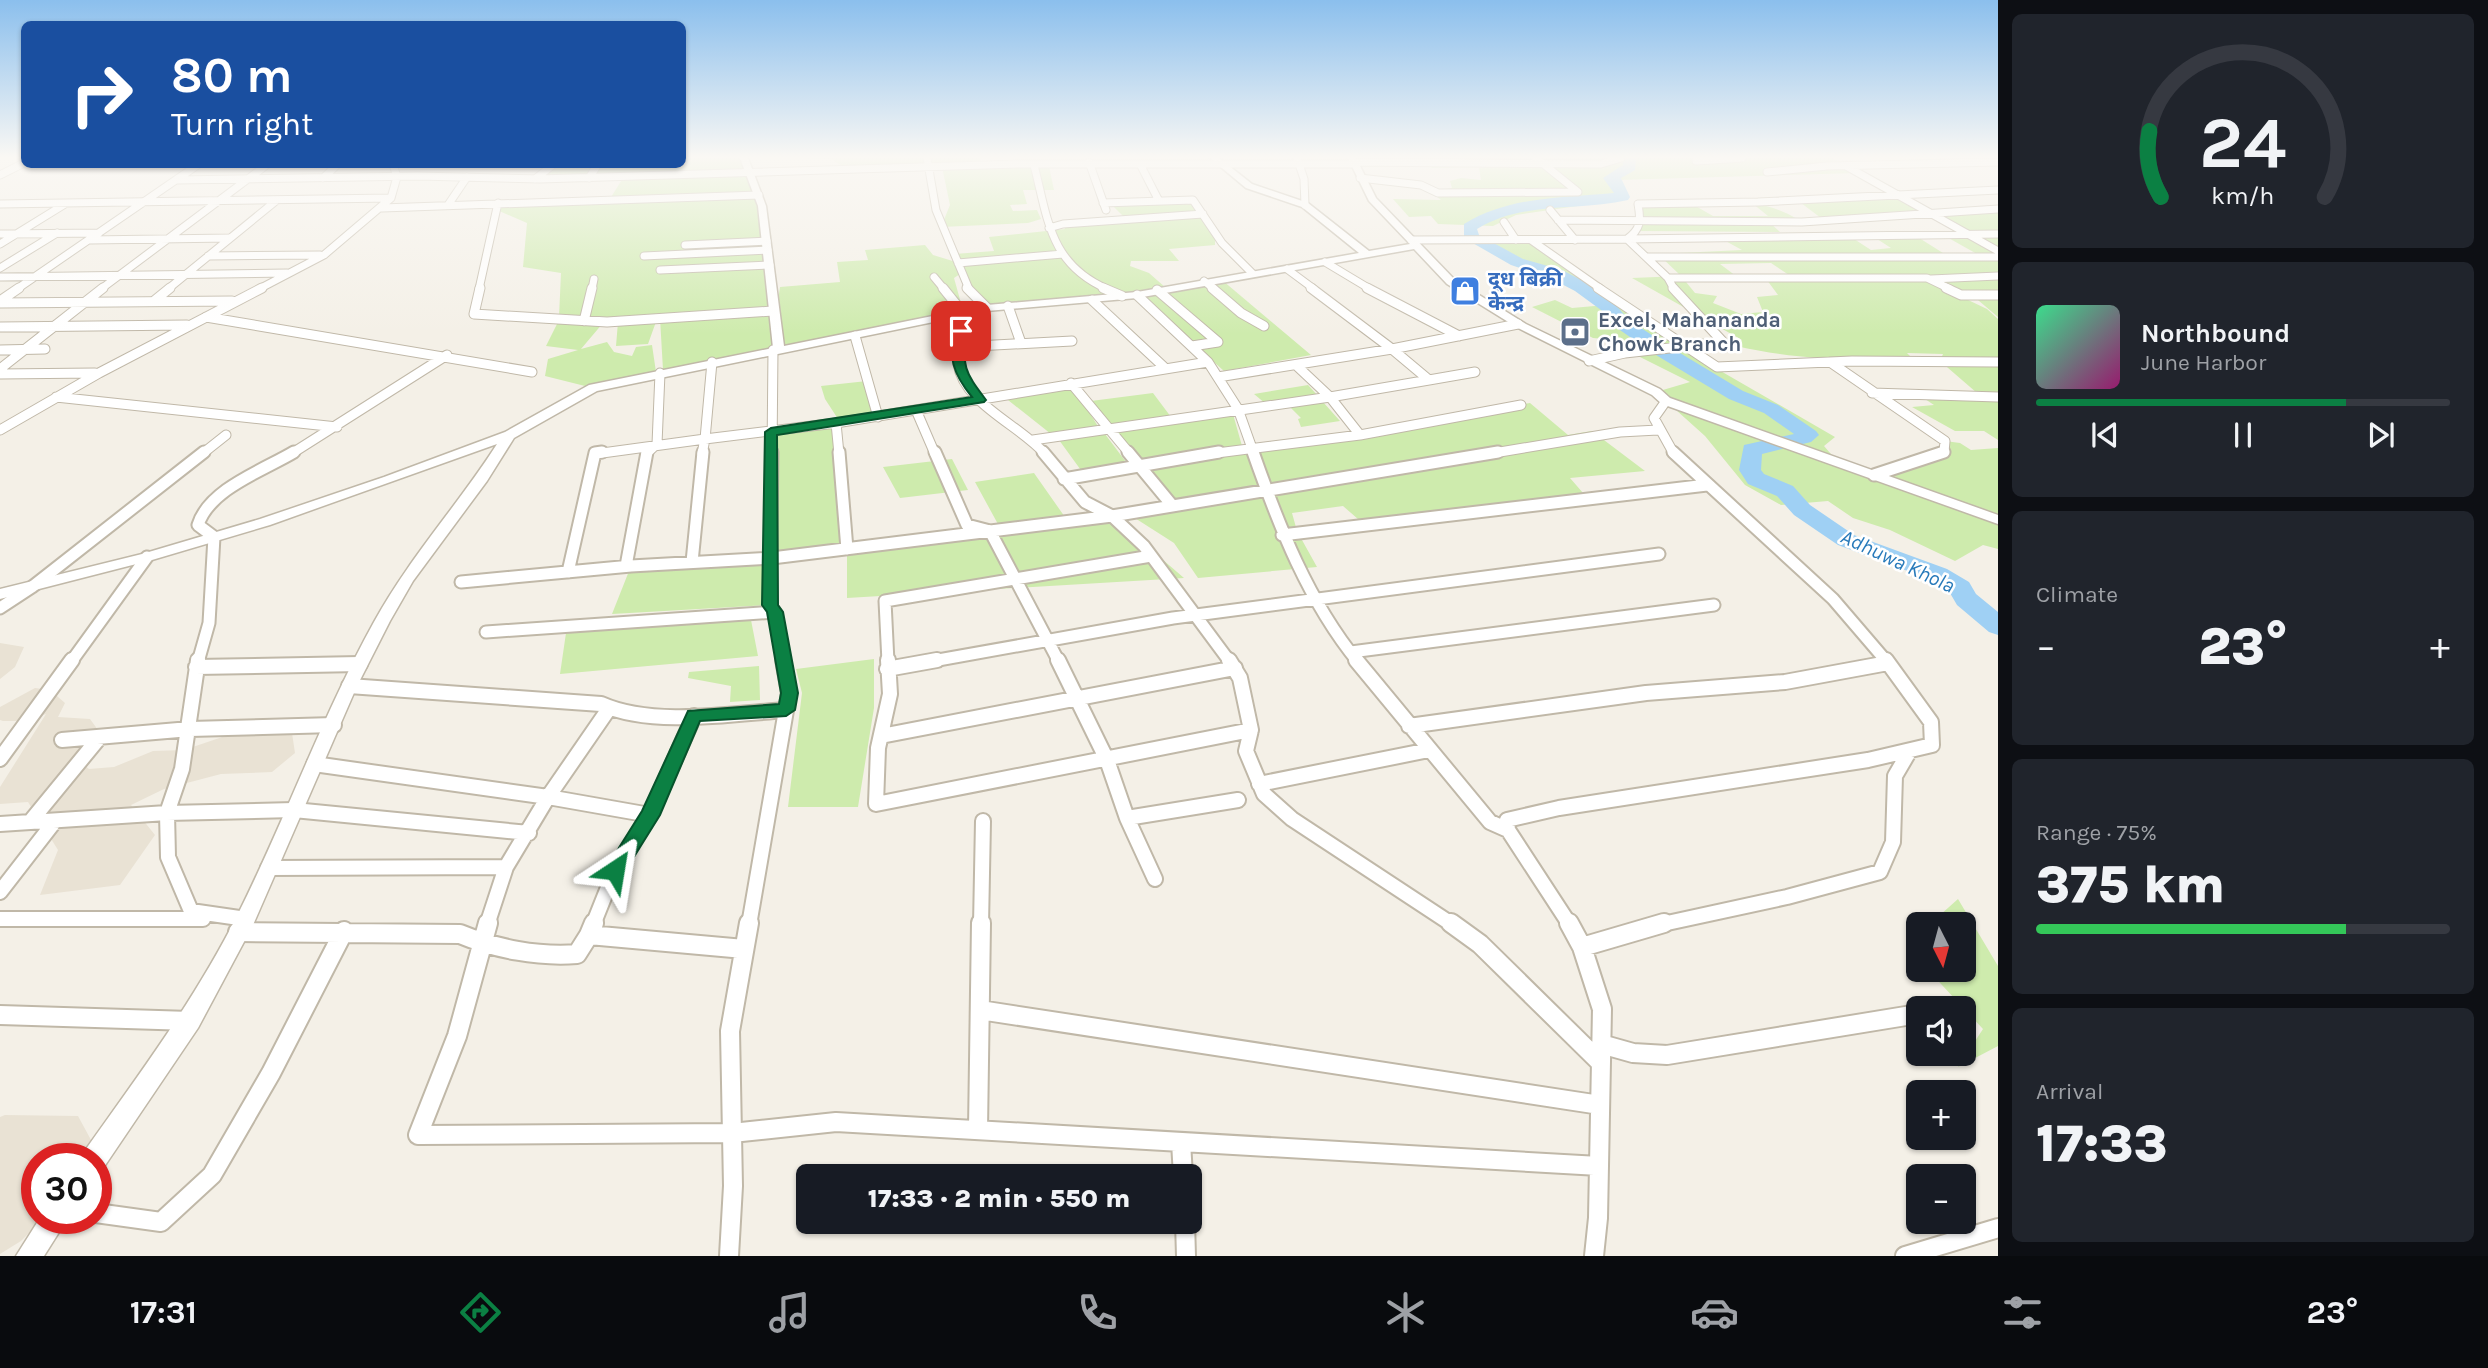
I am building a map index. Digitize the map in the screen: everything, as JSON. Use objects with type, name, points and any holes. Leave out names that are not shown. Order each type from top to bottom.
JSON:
[{"type":"street","points":[[0,244],[45,217]]},
{"type":"street","points":[[0,302],[123,217]]},
{"type":"street","points":[[0,372],[52,326],[199,217]]},
{"type":"street","points":[[154,301],[256,217]]},
{"type":"street","points":[[0,430],[99,373],[324,255],[371,217]]},
{"type":"street","points":[[495,217],[474,314],[607,322],[773,311]]},
{"type":"street","points":[[729,1256],[732,1132],[730,1031],[789,693],[775,612],[770,605],[771,432],[776,349],[770,265],[763,217]]},
{"type":"street","points":[[939,217],[965,285],[987,308]]},
{"type":"street","points":[[1046,217],[1049,228],[1075,271],[1122,296]]},
{"type":"street","points":[[1110,217],[1113,221]]},
{"type":"street","points":[[1049,228],[1169,217]]},
{"type":"street","points":[[1205,217],[1222,243],[1252,273]]},
{"type":"street","points":[[1320,217],[1365,253]]},
{"type":"street","points":[[1388,217],[1451,282],[1518,324],[1589,361],[1656,391],[1666,401],[1998,520]]},
{"type":"street","points":[[1555,217],[1575,240]]},
{"type":"street","points":[[1558,220],[1802,222],[1876,217]]},
{"type":"street","points":[[1933,217],[1998,251]]},
{"type":"street","points":[[1627,239],[1638,231],[1641,219]]},
{"type":"street","points":[[1504,222],[1516,240]]},
{"type":"street","points":[[0,268],[57,232]]},
{"type":"street","points":[[0,234],[99,233]]},
{"type":"street","points":[[0,594],[147,557],[388,480],[509,435],[593,388],[987,308],[1137,295],[1204,281],[1325,262],[1413,243],[1465,240],[1998,234]]},
{"type":"street","points":[[90,240],[229,239]]},
{"type":"street","points":[[1589,361],[1671,347],[1723,342],[1674,289],[1668,278],[1627,239]]},
{"type":"street","points":[[1531,240],[1534,245],[1717,368],[1830,362],[1998,362]]},
{"type":"street","points":[[685,245],[768,245]]},
{"type":"street","points":[[644,256],[768,245]]},
{"type":"street","points":[[958,263],[1063,254]]},
{"type":"street","points":[[208,256],[324,255]]},
{"type":"street","points":[[1648,257],[1998,257]]},
{"type":"street","points":[[1325,262],[1393,303],[1460,336]]},
{"type":"street","points":[[660,270],[770,265]]},
{"type":"street","points":[[1287,269],[1429,380]]},
{"type":"street","points":[[0,278],[290,273]]},
{"type":"street","points":[[934,276],[964,314],[957,361],[961,376],[980,400],[1033,440],[1085,502],[1112,516],[1151,556],[1235,668],[1240,678],[1251,730],[1245,751],[1264,794],[1292,819],[1418,899],[1480,944],[1601,1053],[1667,1055],[1906,1016]]},
{"type":"street","points":[[1668,278],[1931,279],[1998,276]]},
{"type":"street","points":[[584,321],[594,279]]},
{"type":"street","points":[[1931,279],[1961,295],[1998,295]]},
{"type":"street","points":[[1204,281],[1241,313],[1264,326]]},
{"type":"street","points":[[1157,290],[1218,342],[1192,346]]},
{"type":"street","points":[[1137,295],[1208,362],[1238,409],[1282,535],[1316,598],[1351,652],[1490,822],[1508,830]]},
{"type":"street","points":[[1092,300],[1165,368]]},
{"type":"street","points":[[0,302],[236,301]]},
{"type":"street","points":[[1008,306],[1021,343]]},
{"type":"street","points":[[206,317],[447,355],[532,372]]},
{"type":"street","points":[[1218,377],[1297,366],[1518,324]]},
{"type":"street","points":[[0,327],[191,325]]},
{"type":"street","points":[[855,336],[878,416]]},
{"type":"street","points":[[958,347],[1072,341]]},
{"type":"street","points":[[0,350],[45,349]]},
{"type":"street","points":[[214,537],[198,525],[201,515],[209,505],[338,427],[447,355]]},
{"type":"street","points":[[692,562],[698,480],[705,439],[712,362]]},
{"type":"street","points":[[568,572],[596,453],[836,423],[1208,362]]},
{"type":"street","points":[[1830,362],[1945,441],[1944,452],[1874,475]]},
{"type":"street","points":[[1297,366],[1330,397],[1360,435]]},
{"type":"street","points":[[0,372],[99,373]]},
{"type":"street","points":[[1033,440],[1330,397],[1475,372]]},
{"type":"street","points":[[657,444],[660,373]]},
{"type":"street","points":[[1070,383],[1171,505]]},
{"type":"street","points":[[1872,393],[1998,397]]},
{"type":"street","points":[[56,397],[338,427]]},
{"type":"street","points":[[1594,1256],[1599,1167],[1602,1009],[1582,947],[1560,906],[1508,830],[1507,820],[1528,814],[1909,752],[1932,745],[1931,722],[1888,663],[1833,599],[1674,454],[1658,430],[1654,418],[1666,401]]},
{"type":"street","points":[[1064,478],[1250,447],[1360,435],[1521,405]]},
{"type":"street","points":[[916,410],[967,526],[990,531]]},
{"type":"street","points":[[836,423],[847,549]]},
{"type":"street","points":[[461,582],[626,566],[772,558],[1112,516],[1266,488],[1620,432],[1658,430]]},
{"type":"street","points":[[0,608],[32,587],[226,435]]},
{"type":"street","points":[[105,1143],[190,1021],[242,926],[334,725],[349,686],[405,580],[482,478],[509,435]]},
{"type":"street","points":[[626,566],[647,450],[657,444]]},
{"type":"street","points":[[1282,535],[1577,503],[1707,485]]},
{"type":"street","points":[[990,531],[1107,760],[1127,818],[1155,879]]},
{"type":"street","points":[[214,537],[209,623],[195,667],[190,729],[182,769],[167,813],[168,858],[191,911],[242,926]]},
{"type":"street","points":[[887,669],[1196,615],[1659,554]]},
{"type":"street","points":[[1151,556],[885,601],[890,694],[881,736],[876,804],[1251,730]]},
{"type":"street","points":[[0,759],[147,557]]},
{"type":"street","points":[[1351,652],[1714,605]]},
{"type":"street","points":[[486,632],[775,612]]},
{"type":"street","points":[[1409,726],[1657,691],[1785,682],[1888,663]]},
{"type":"street","points":[[195,667],[360,664]]},
{"type":"street","points":[[881,736],[1235,668]]},
{"type":"street","points":[[349,686],[601,704],[608,710],[694,716],[786,710]]},
{"type":"street","points":[[608,710],[548,797],[529,833],[506,867],[481,943],[457,1036],[418,1135],[732,1132],[836,1122],[1599,1167]]},
{"type":"street","points":[[0,919],[242,926],[422,936],[460,934],[481,943],[550,956],[577,954],[589,935],[615,870],[650,815],[694,716]]},
{"type":"street","points":[[62,740],[190,729],[334,725]]},
{"type":"street","points":[[30,822],[99,738]]},
{"type":"street","points":[[1259,784],[1429,750]]},
{"type":"street","points":[[1582,947],[1677,919],[1787,897],[1880,872],[1893,842],[1895,776],[1909,752]]},
{"type":"street","points":[[314,764],[548,797],[650,815]]},
{"type":"street","points":[[1127,818],[1238,800]]},
{"type":"street","points":[[0,824],[167,813],[294,810],[529,833]]},
{"type":"street","points":[[0,892],[55,821]]},
{"type":"street","points":[[978,1130],[983,821]]},
{"type":"street","points":[[268,868],[506,867]]},
{"type":"street","points":[[112,1215],[161,1222],[212,1175],[271,1073],[344,931]]},
{"type":"street","points":[[589,935],[744,949]]},
{"type":"street","points":[[980,1010],[1600,1105]]},
{"type":"street","points":[[0,1015],[190,1021]]},
{"type":"street","points":[[1181,1142],[1182,1164]]},
{"type":"street","points":[[1905,1256],[1998,1228]]},
{"type":"street","points":[[29,1256],[44,1234]]},
{"type":"street","points":[[1185,1234],[1186,1256]]},
{"type":"shaded area","points":[[0,643],[24,647],[15,667],[0,679]]},
{"type":"shaded area","points":[[35,688],[50,690],[65,703],[58,717],[90,719],[98,730],[73,756],[89,769],[114,767],[153,751],[184,750],[234,733],[292,733],[295,753],[272,772],[221,774],[164,789],[131,805],[155,835],[120,885],[40,895],[58,850],[28,802],[0,804],[0,787],[46,714],[25,721],[3,721],[0,720],[0,707]]},
{"type":"shaded area","points":[[78,1116],[93,1143],[21,1143],[21,1234],[28,1234],[0,1254],[0,1117]]},
{"type":"green space","points":[[512,217],[760,217],[766,241],[775,320],[780,287],[840,282],[837,262],[868,260],[865,250],[925,245],[933,255],[956,262],[954,254],[994,251],[989,237],[1065,229],[1064,225],[1203,217],[1215,236],[1215,245],[1169,249],[1179,261],[1131,261],[1130,266],[1149,273],[1166,288],[1222,280],[1311,355],[1224,371],[1137,294],[987,308],[960,274],[954,278],[964,314],[663,370],[660,318],[620,321],[559,317],[561,273],[523,267],[527,223]]},
{"type":"green space","points":[[945,217],[1040,217],[1041,219],[1028,223],[941,227]]},
{"type":"green space","points":[[1432,217],[1513,217],[1493,226],[1438,224]]},
{"type":"green space","points":[[1793,217],[1797,219],[1645,218]]},
{"type":"green space","points":[[1819,217],[1880,217],[1825,221]]},
{"type":"green space","points":[[1933,217],[1998,217],[1998,317],[1972,295],[1922,278],[1987,309],[1998,319],[1998,440],[1984,431],[1955,431],[1912,407],[1934,405],[1919,395],[1977,393],[1940,361],[1943,354],[1907,353],[1912,358],[1845,359],[1803,357],[1736,346],[1742,340],[1632,278],[1681,276],[1658,254],[1742,250],[1720,238],[1851,237],[1871,250],[1891,248],[1874,237],[1916,236],[1943,253],[1977,254],[1945,236],[1968,236]],"holes":[[[1771,263],[1789,275],[1764,276],[1778,295],[1757,297],[1763,312],[1741,314],[1713,303],[1717,296],[1695,293],[1682,277],[1736,276],[1720,264]]]},
{"type":"green space","points":[[1647,220],[1769,222],[1780,232],[1638,231]]},
{"type":"green space","points":[[1531,240],[1679,347],[1835,437],[1824,446],[1837,461],[1874,475],[1944,452],[1945,441],[1960,443],[1971,450],[1998,448],[1998,549],[1983,545],[1955,561],[1890,530],[1853,518],[1828,501],[1781,505],[1745,485],[1705,436],[1656,392],[1690,382],[1638,356],[1627,341],[1593,338],[1532,307],[1555,300],[1572,308],[1606,305],[1578,288],[1488,244]]},
{"type":"green space","points":[[657,319],[648,344],[616,346],[618,322]]},
{"type":"green space","points":[[559,320],[603,323],[581,349],[607,342],[614,352],[632,356],[636,347],[652,345],[656,372],[593,388],[545,376],[548,359],[578,350],[546,346]]},
{"type":"green space","points":[[867,381],[878,417],[840,423],[847,549],[999,526],[975,482],[1034,473],[1067,520],[1112,516],[1184,578],[847,598],[847,550],[772,558],[771,432],[840,422],[825,399],[821,386]]},
{"type":"green space","points":[[1071,383],[1099,428],[1051,434],[1003,396]]},
{"type":"green space","points":[[1308,385],[1319,397],[1266,404],[1254,394]]},
{"type":"green space","points":[[1153,393],[1171,417],[1113,427],[1091,401]]},
{"type":"green space","points":[[1323,402],[1340,421],[1301,427],[1298,419],[1301,418],[1290,407]]},
{"type":"green space","points":[[1530,403],[1568,435],[1592,431],[1645,471],[1570,478],[1590,501],[1366,526],[1343,506],[1292,513],[1297,531],[1317,567],[1198,578],[1174,543],[1127,513],[1170,505],[1115,432],[1233,414],[1242,446],[1264,447]]},
{"type":"green space","points":[[1105,434],[1129,466],[1083,473],[1059,440]]},
{"type":"green space","points":[[952,459],[968,490],[900,498],[883,467]]},
{"type":"green space","points":[[772,558],[770,605],[612,614],[631,566]]},
{"type":"green space","points":[[751,620],[758,656],[560,674],[566,633]]},
{"type":"green space","points":[[874,659],[874,708],[858,807],[788,807],[802,693],[796,669]]},
{"type":"green space","points":[[759,666],[760,700],[730,702],[731,686],[688,678],[689,672]]},
{"type":"green space","points":[[1958,899],[1966,912],[1943,912]]},
{"type":"green space","points":[[1976,929],[1998,966],[1998,1046],[1976,1058],[1976,1040],[1983,1029],[1976,1021],[1976,996],[1952,996],[1939,982],[1976,982]]},
{"type":"waterway","name":"Adhuwa Khola","points":[[1486,217],[1469,227],[1472,238],[1488,244],[1517,262],[1556,274],[1581,287],[1607,306],[1623,324],[1663,351],[1736,395],[1771,409],[1809,435],[1752,450],[1750,470],[1756,479],[1785,491],[1802,510],[1846,540],[1938,574],[1960,588],[1966,599],[1998,626]]},
{"type":"place","name":"दूध बिक्री केन्द्र","points":[[1465,291]]},
{"type":"place","name":"Excel, Mahananda Chowk Branch","points":[[1575,332]]},
{"type":"route","points":[[615,870],[650,815],[694,716],[786,710],[789,693],[775,612],[770,605],[771,432],[980,400],[961,376],[957,361],[961,331]]}]
